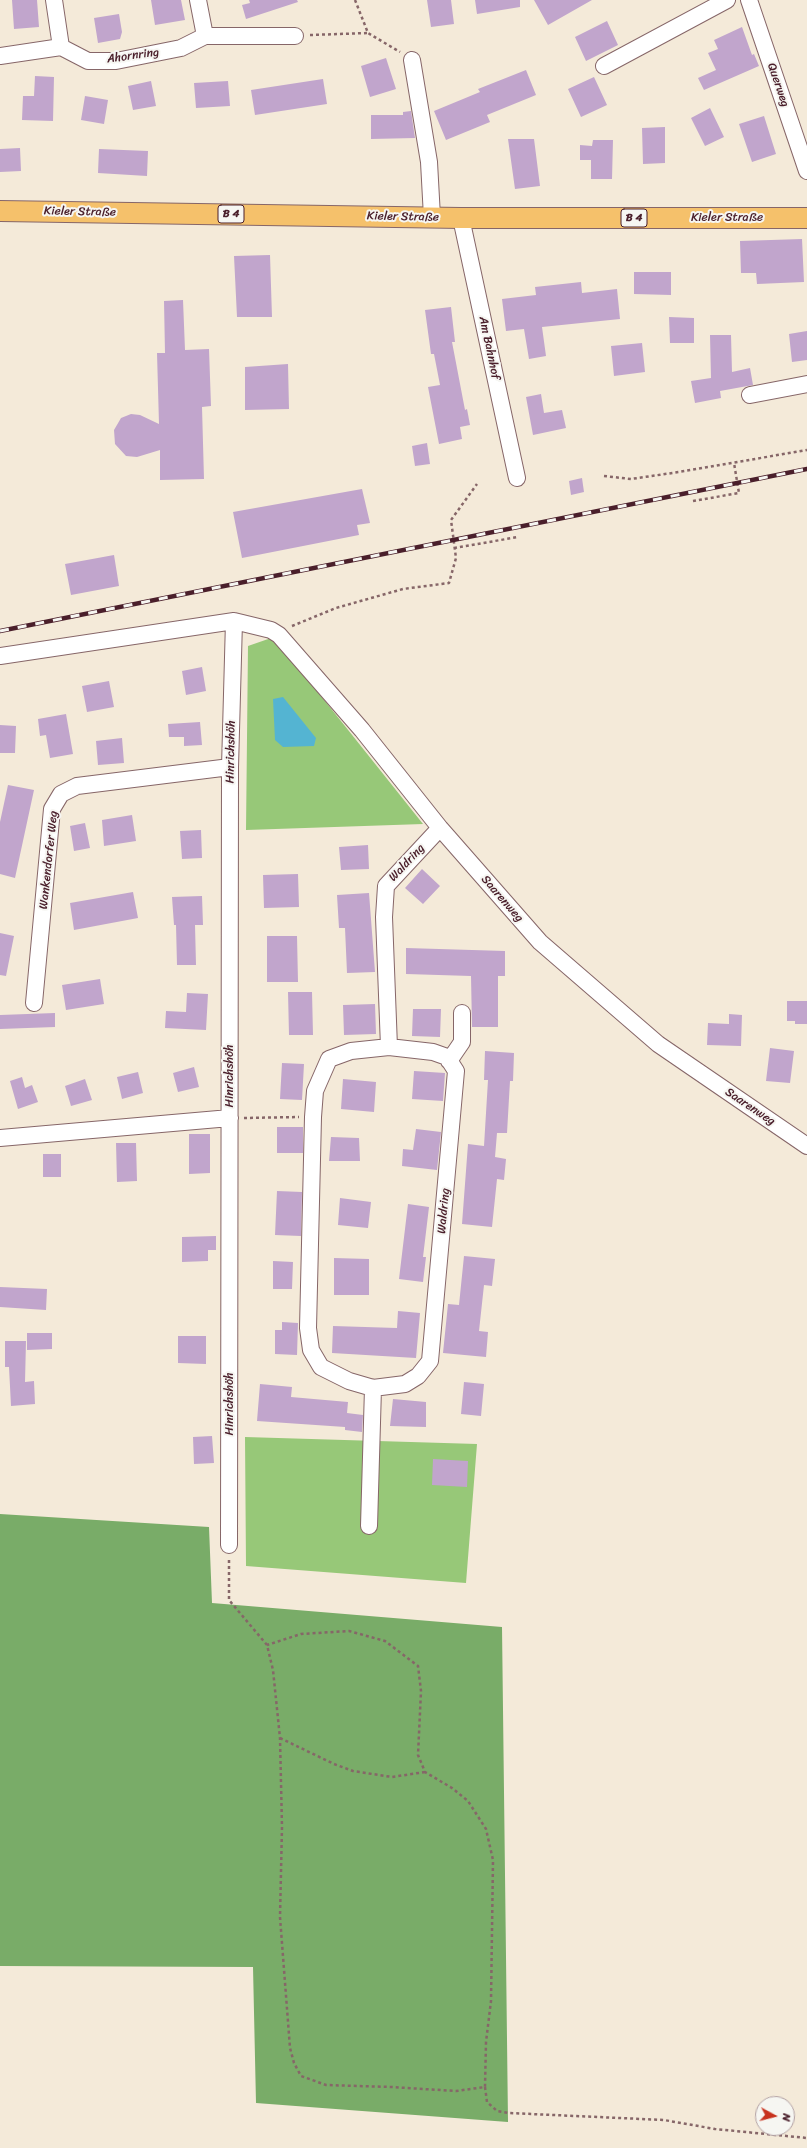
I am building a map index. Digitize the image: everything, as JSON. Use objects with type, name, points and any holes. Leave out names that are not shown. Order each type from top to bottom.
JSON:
[{"type":"main road","name":"Kieler Straße","points":[[0,211],[461,218],[807,218]]},
{"type":"street","points":[[0,56],[62,47],[54,0]]},
{"type":"street","points":[[198,0],[205,36]]},
{"type":"street","points":[[604,66],[727,0]]},
{"type":"street","name":"Querweg","points":[[749,0],[807,171]]},
{"type":"street","name":"Ahornring","points":[[62,47],[88,61],[116,61],[181,48],[205,36],[295,36]]},
{"type":"street","points":[[412,60],[429,162],[432,217]]},
{"type":"street","name":"Am Bahnhof","points":[[461,218],[517,478]]},
{"type":"street","points":[[750,395],[807,384]]},
{"type":"street","points":[[0,656],[234,621]]},
{"type":"street","name":"Saarenweg","points":[[234,621],[271,630],[279,635],[362,730],[440,828],[540,942],[658,1044],[807,1146]]},
{"type":"street","name":"Hinrichshöh","points":[[229,1545],[230,767],[234,621]]},
{"type":"street","name":"Wankendorfer Weg","points":[[34,1003],[52,809],[61,794],[77,786],[230,767]]},
{"type":"street","name":"Waldring","points":[[389,1047],[384,917],[386,886],[440,828]]},
{"type":"street","points":[[449,1061],[462,1042],[462,1013]]},
{"type":"street","name":"Waldring","points":[[389,1047],[433,1052],[447,1057],[456,1071],[430,1361],[418,1376],[405,1384],[373,1388],[349,1381],[321,1367],[311,1350],[308,1328],[313,1117],[315,1091],[328,1059],[351,1050],[389,1047]]},
{"type":"street","name":"Hinrichshöh","points":[[0,1138],[230,1118]]},
{"type":"street","points":[[369,1526],[373,1388]]},
{"type":"path","points":[[355,0],[368,32],[412,60]]},
{"type":"path","points":[[295,36],[368,32]]},
{"type":"path","points":[[604,476],[630,479],[807,450]]},
{"type":"path","points":[[694,501],[738,493],[734,463]]},
{"type":"path","points":[[279,635],[286,628],[336,608],[403,589],[449,583],[456,558],[451,520],[477,484]]},
{"type":"path","points":[[454,548],[518,537]]},
{"type":"path","points":[[230,1118],[313,1117]]},
{"type":"path","points":[[229,1545],[229,1600],[267,1645],[273,1670],[280,1738],[282,1827],[280,1917],[290,2048],[294,2063],[301,2076],[326,2085],[391,2086],[456,2091],[484,2087]]},
{"type":"path","points":[[267,1645],[301,1634],[349,1631],[385,1641],[418,1666],[421,1691],[418,1756],[425,1772],[452,1788],[468,1801],[486,1829],[493,1860],[491,2000],[484,2087],[487,2102],[497,2111],[509,2113],[664,2120],[715,2129],[807,2138]]},
{"type":"path","points":[[280,1738],[334,1764],[353,1771],[392,1777],[425,1772]]},
{"type":"green space","points":[[274,637],[423,824],[246,830],[248,646]]},
{"type":"green space","points":[[245,1437],[477,1444],[466,1583],[246,1566]]},
{"type":"green space","points":[[0,1514],[209,1527],[212,1603],[502,1627],[508,2122],[256,2103],[253,1967],[0,1966]]},
{"type":"water","points":[[283,697],[316,738],[314,746],[283,747],[275,740],[273,699]]},
{"type":"building","points":[[12,0],[37,0],[39,27],[14,29]]},
{"type":"building","points":[[151,0],[181,0],[185,20],[155,25]]},
{"type":"building","points":[[249,0],[297,0],[298,2],[246,19],[242,5],[250,3]]},
{"type":"building","points":[[427,0],[451,0],[454,24],[431,27]]},
{"type":"building","points":[[475,0],[520,0],[520,7],[477,14]]},
{"type":"building","points":[[534,0],[592,0],[548,25]]},
{"type":"building","points":[[119,14],[122,32],[120,39],[98,43],[94,18]]},
{"type":"building","points":[[607,21],[618,45],[586,61],[575,37]]},
{"type":"building","points":[[742,27],[752,55],[754,54],[759,66],[704,90],[698,78],[716,70],[708,53],[718,49],[714,40]]},
{"type":"building","points":[[386,58],[396,89],[370,97],[361,66]]},
{"type":"building","points":[[526,70],[536,95],[487,115],[490,122],[446,140],[434,111],[480,92],[478,89]]},
{"type":"building","points":[[35,76],[54,77],[53,121],[22,120],[23,96],[34,96]]},
{"type":"building","points":[[594,77],[607,105],[581,117],[568,89]]},
{"type":"building","points":[[323,79],[327,104],[255,115],[251,90]]},
{"type":"building","points":[[151,81],[156,106],[133,110],[128,86]]},
{"type":"building","points":[[228,81],[230,106],[196,108],[194,83]]},
{"type":"building","points":[[85,96],[108,100],[104,124],[81,120]]},
{"type":"building","points":[[710,108],[724,137],[705,146],[691,118]]},
{"type":"building","points":[[411,111],[415,138],[371,139],[371,115],[403,115],[403,112]]},
{"type":"building","points":[[764,116],[776,154],[752,162],[739,124]]},
{"type":"building","points":[[665,127],[665,163],[643,164],[642,128]]},
{"type":"building","points":[[508,139],[534,139],[540,186],[515,189]]},
{"type":"building","points":[[593,140],[613,140],[612,179],[591,179],[591,160],[580,160],[580,145],[592,146]]},
{"type":"building","points":[[20,148],[21,171],[0,172],[0,149]]},
{"type":"building","points":[[99,149],[148,151],[147,176],[98,173]]},
{"type":"building","points":[[802,239],[804,282],[757,284],[756,273],[741,273],[740,241]]},
{"type":"building","points":[[270,255],[272,317],[237,317],[234,256]]},
{"type":"building","points":[[634,272],[671,272],[671,295],[634,294]]},
{"type":"building","points":[[581,282],[582,293],[617,289],[620,319],[542,327],[546,356],[529,359],[524,329],[506,331],[502,299],[536,295],[535,287]]},
{"type":"building","points":[[183,300],[185,350],[209,349],[211,406],[202,407],[204,479],[160,480],[160,450],[137,457],[126,456],[115,444],[114,430],[121,418],[131,414],[140,415],[159,424],[157,353],[165,353],[164,301]]},
{"type":"building","points":[[451,307],[455,342],[452,342],[465,410],[467,409],[470,425],[460,427],[462,439],[439,444],[428,387],[440,385],[434,354],[431,354],[425,310]]},
{"type":"building","points":[[669,317],[694,318],[694,343],[670,343]]},
{"type":"building","points":[[807,331],[807,360],[792,362],[789,334]]},
{"type":"building","points":[[710,335],[731,335],[732,372],[750,368],[753,385],[720,391],[721,398],[695,403],[691,381],[711,378]]},
{"type":"building","points":[[642,343],[645,372],[614,376],[611,346]]},
{"type":"building","points":[[288,364],[289,409],[245,410],[245,367]]},
{"type":"building","points":[[541,394],[544,413],[562,410],[566,428],[533,435],[526,397]]},
{"type":"building","points":[[427,443],[430,464],[415,466],[412,446]]},
{"type":"building","points":[[582,478],[584,492],[571,495],[569,481]]},
{"type":"building","points":[[362,489],[370,523],[357,525],[359,535],[242,558],[233,512]]},
{"type":"building","points":[[114,555],[119,586],[71,595],[65,564]]},
{"type":"building","points":[[202,667],[206,691],[186,695],[182,671]]},
{"type":"building","points":[[109,681],[114,707],[87,712],[82,686]]},
{"type":"building","points":[[66,714],[73,754],[50,758],[46,735],[40,736],[38,719]]},
{"type":"building","points":[[200,722],[202,745],[184,746],[184,737],[169,737],[168,724]]},
{"type":"building","points":[[0,725],[16,726],[15,753],[0,753]]},
{"type":"building","points":[[122,738],[124,763],[98,765],[96,741]]},
{"type":"building","points":[[8,785],[34,790],[15,878],[0,874],[0,822]]},
{"type":"building","points":[[132,815],[136,841],[104,846],[102,820]]},
{"type":"building","points":[[85,823],[90,848],[74,851],[70,826]]},
{"type":"building","points":[[201,830],[202,858],[182,859],[180,831]]},
{"type":"building","points":[[368,845],[369,869],[341,870],[339,847]]},
{"type":"building","points":[[422,869],[440,886],[423,904],[405,888]]},
{"type":"building","points":[[298,874],[299,907],[264,908],[263,875]]},
{"type":"building","points":[[133,892],[138,918],[74,930],[70,903]]},
{"type":"building","points":[[369,893],[375,972],[347,973],[345,928],[339,928],[337,895]]},
{"type":"building","points":[[202,896],[203,925],[195,925],[196,965],[177,965],[176,925],[174,925],[172,897]]},
{"type":"building","points":[[0,933],[14,936],[6,976],[0,975]]},
{"type":"building","points":[[267,936],[297,936],[298,982],[267,982]]},
{"type":"building","points":[[406,948],[505,951],[505,976],[498,976],[498,1027],[472,1027],[471,976],[406,974]]},
{"type":"building","points":[[100,979],[104,1004],[66,1010],[62,985]]},
{"type":"building","points":[[288,992],[312,992],[313,1035],[289,1035]]},
{"type":"building","points":[[187,993],[208,994],[206,1030],[165,1028],[166,1011],[186,1012]]},
{"type":"building","points":[[787,1001],[807,1001],[807,1024],[795,1024],[795,1021],[787,1021]]},
{"type":"building","points":[[375,1004],[376,1034],[344,1035],[343,1005]]},
{"type":"building","points":[[413,1009],[441,1009],[440,1037],[412,1036]]},
{"type":"building","points":[[55,1013],[55,1027],[0,1029],[0,1015]]},
{"type":"building","points":[[729,1014],[742,1015],[741,1046],[707,1045],[708,1023],[729,1024]]},
{"type":"building","points":[[770,1048],[794,1051],[790,1083],[766,1081]]},
{"type":"building","points":[[485,1051],[514,1053],[513,1081],[510,1081],[507,1133],[497,1133],[495,1157],[506,1159],[504,1180],[497,1179],[492,1227],[462,1224],[468,1144],[484,1146],[488,1080],[484,1080]]},
{"type":"building","points":[[282,1063],[304,1064],[302,1100],[280,1099]]},
{"type":"building","points":[[194,1067],[199,1087],[178,1092],[173,1073]]},
{"type":"building","points":[[414,1071],[445,1073],[443,1101],[412,1099]]},
{"type":"building","points":[[138,1072],[143,1093],[122,1099],[117,1077]]},
{"type":"building","points":[[22,1077],[25,1088],[32,1085],[38,1102],[18,1109],[10,1081]]},
{"type":"building","points":[[85,1079],[92,1100],[71,1106],[65,1086]]},
{"type":"building","points":[[343,1079],[376,1082],[374,1112],[341,1109]]},
{"type":"building","points":[[277,1127],[303,1127],[303,1153],[277,1153]]},
{"type":"building","points":[[416,1129],[441,1132],[437,1170],[402,1166],[403,1149],[413,1150]]},
{"type":"building","points":[[189,1134],[210,1134],[210,1173],[189,1174]]},
{"type":"building","points":[[331,1137],[359,1138],[360,1161],[329,1161]]},
{"type":"building","points":[[116,1143],[136,1143],[137,1181],[117,1182]]},
{"type":"building","points":[[43,1154],[61,1154],[61,1177],[43,1177]]},
{"type":"building","points":[[277,1191],[302,1192],[301,1236],[275,1235]]},
{"type":"building","points":[[340,1198],[371,1202],[368,1228],[338,1225]]},
{"type":"building","points":[[408,1204],[429,1207],[423,1257],[426,1257],[423,1282],[399,1279]]},
{"type":"building","points":[[216,1236],[216,1250],[208,1250],[208,1261],[182,1262],[182,1237]]},
{"type":"building","points":[[464,1256],[495,1259],[492,1286],[484,1285],[479,1331],[488,1332],[486,1357],[443,1353],[448,1304],[459,1305]]},
{"type":"building","points":[[334,1258],[369,1259],[369,1295],[334,1295]]},
{"type":"building","points":[[273,1261],[293,1262],[292,1289],[273,1289]]},
{"type":"building","points":[[0,1287],[47,1289],[46,1310],[0,1307]]},
{"type":"building","points":[[398,1311],[420,1313],[416,1358],[332,1353],[333,1326],[397,1328]]},
{"type":"building","points":[[282,1322],[298,1323],[297,1355],[275,1354],[275,1330],[282,1330]]},
{"type":"building","points":[[27,1333],[52,1333],[52,1349],[27,1350]]},
{"type":"building","points":[[178,1336],[206,1336],[206,1364],[178,1363]]},
{"type":"building","points":[[5,1341],[26,1341],[25,1382],[34,1381],[35,1404],[11,1406],[9,1367],[5,1367]]},
{"type":"building","points":[[464,1382],[484,1384],[481,1416],[461,1414]]},
{"type":"building","points":[[260,1384],[292,1387],[291,1397],[348,1402],[347,1413],[363,1415],[362,1432],[345,1430],[345,1427],[257,1421]]},
{"type":"building","points":[[393,1399],[426,1402],[426,1427],[390,1426]]},
{"type":"building","points":[[212,1436],[214,1463],[194,1464],[193,1437]]},
{"type":"building","points":[[433,1459],[468,1461],[467,1487],[432,1485]]},
{"type":"railway","points":[[0,631],[807,469]]}]
